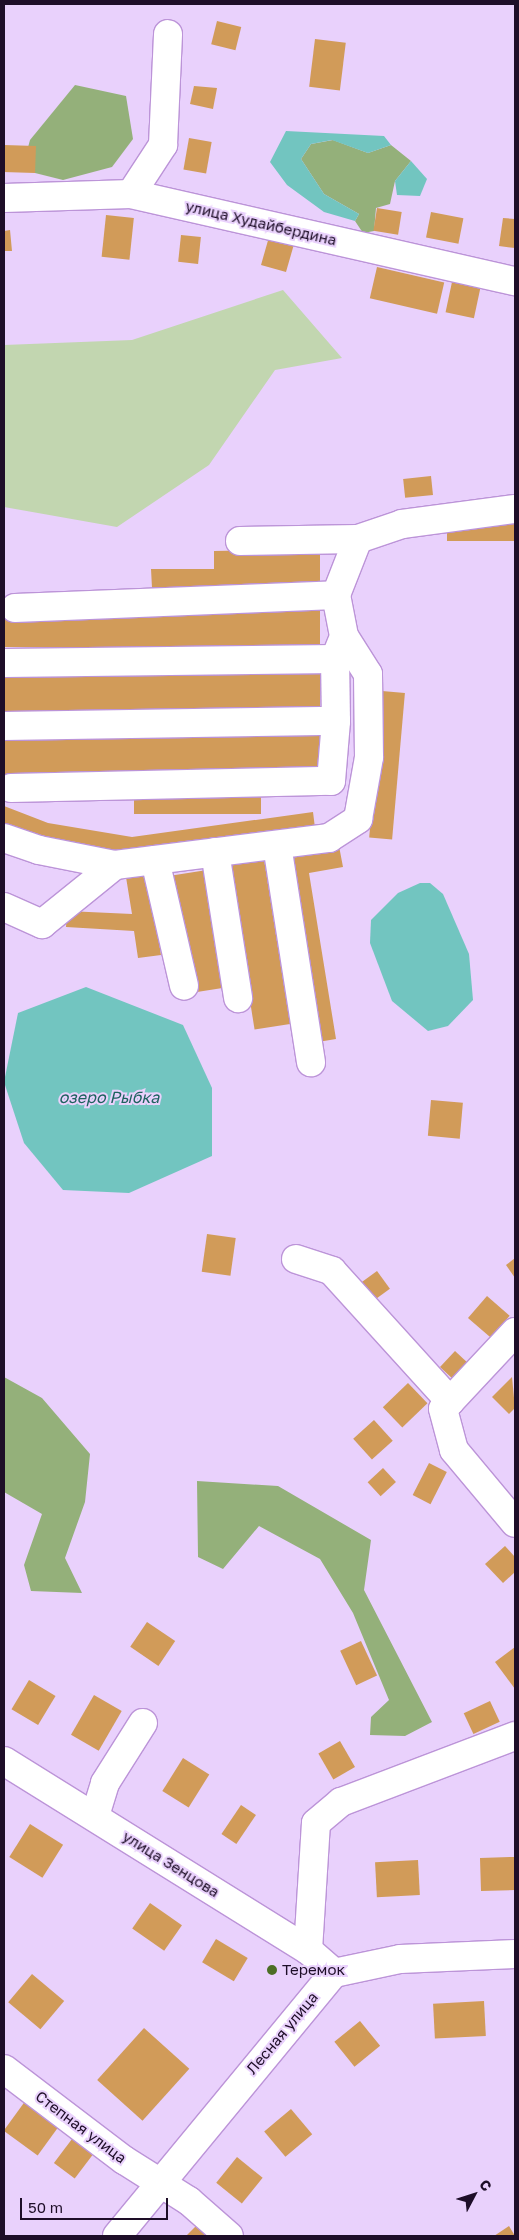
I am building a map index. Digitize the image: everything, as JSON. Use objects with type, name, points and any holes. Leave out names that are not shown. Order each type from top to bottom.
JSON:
[{"type":"street","points":[[131,194],[163,145],[168,34]]},
{"type":"street","name":"улица Худайбердина","points":[[4,198],[131,194],[515,281]]},
{"type":"street","points":[[240,540],[358,539],[402,524],[515,509]]},
{"type":"street","points":[[11,788],[331,781],[339,647],[336,595],[358,539]]},
{"type":"street","points":[[15,608],[336,595]]},
{"type":"street","points":[[4,663],[339,647],[368,674],[369,757],[358,819],[329,838],[115,865],[40,850],[4,838]]},
{"type":"street","points":[[4,726],[336,721]]},
{"type":"street","points":[[276,845],[311,1062]]},
{"type":"street","points":[[215,852],[238,998]]},
{"type":"street","points":[[155,860],[184,986]]},
{"type":"street","points":[[4,907],[42,924],[115,865]]},
{"type":"street","points":[[296,1259],[332,1271],[450,1401]]},
{"type":"street","points":[[515,1332],[443,1409],[454,1450],[515,1523]]},
{"type":"street","points":[[95,1816],[105,1784],[143,1723]]},
{"type":"street","points":[[308,1950],[316,1823],[341,1802],[515,1736]]},
{"type":"street","name":"улица Зенцова","points":[[4,1761],[308,1950],[334,1973]]},
{"type":"street","points":[[334,1973],[400,1959],[515,1954]]},
{"type":"street","name":"Лесная улица","points":[[116,2236],[334,1973]]},
{"type":"street","name":"Степная улица","points":[[4,2069],[124,2160],[161,2182],[229,2236]]},
{"type":"shaded area","points":[[75,85],[126,96],[133,139],[112,167],[63,180],[35,173],[24,162],[30,140]]},
{"type":"shaded area","points":[[333,140],[368,153],[391,145],[411,161],[395,181],[390,204],[376,208],[374,231],[363,233],[355,221],[359,214],[324,194],[301,159],[311,144]]},
{"type":"shaded area","points":[[283,290],[342,358],[275,370],[209,465],[117,527],[4,507],[4,345],[132,340]]},
{"type":"shaded area","points":[[4,1377],[42,1398],[90,1454],[85,1502],[65,1558],[82,1593],[31,1591],[24,1565],[42,1514],[4,1492]]},
{"type":"shaded area","points":[[197,1481],[278,1486],[371,1540],[364,1590],[432,1722],[405,1736],[370,1735],[371,1717],[389,1700],[353,1613],[320,1559],[259,1526],[223,1569],[198,1557]]},
{"type":"water","points":[[286,131],[384,136],[391,145],[368,153],[332,140],[311,144],[301,159],[324,194],[359,214],[355,221],[324,212],[287,185],[270,162]]},
{"type":"water","points":[[411,161],[427,179],[420,196],[397,195],[395,181]]},
{"type":"water","points":[[420,883],[430,883],[443,894],[469,954],[473,1000],[448,1026],[428,1031],[392,1001],[370,943],[371,920],[398,893]]},
{"type":"water","name":"озеро Рыбка","points":[[86,987],[183,1025],[212,1088],[212,1156],[129,1193],[63,1190],[24,1143],[4,1082],[18,1013]]},
{"type":"building","points":[[217,21],[241,27],[235,50],[211,44]]},
{"type":"building","points":[[315,39],[346,43],[340,90],[309,87]]},
{"type":"building","points":[[194,86],[217,88],[213,109],[190,104]]},
{"type":"building","points":[[189,138],[212,142],[206,174],[183,170]]},
{"type":"building","points":[[4,145],[36,146],[35,173],[4,172]]},
{"type":"building","points":[[377,208],[402,212],[398,235],[373,231]]},
{"type":"building","points":[[431,212],[463,218],[458,244],[426,238]]},
{"type":"building","points":[[106,215],[134,218],[129,260],[102,257]]},
{"type":"building","points":[[503,218],[515,219],[515,248],[499,246]]},
{"type":"building","points":[[10,230],[12,251],[4,251],[4,231]]},
{"type":"building","points":[[181,235],[201,237],[198,264],[178,262]]},
{"type":"building","points":[[269,237],[294,244],[286,272],[261,265]]},
{"type":"building","points":[[377,267],[444,283],[437,314],[370,298]]},
{"type":"building","points":[[452,282],[480,288],[474,318],[446,312]]},
{"type":"building","points":[[431,476],[433,495],[405,498],[403,479]]},
{"type":"building","points":[[447,523],[515,523],[515,541],[447,541]]},
{"type":"building","points":[[320,549],[320,585],[152,588],[151,569],[214,569],[214,551]]},
{"type":"building","points":[[4,609],[320,609],[320,647],[4,647]]},
{"type":"building","points":[[4,674],[320,674],[320,713],[4,713]]},
{"type":"building","points":[[382,691],[405,693],[392,839],[369,837]]},
{"type":"building","points":[[320,730],[321,770],[5,776],[4,736]]},
{"type":"building","points":[[134,794],[261,794],[261,814],[134,814]]},
{"type":"building","points":[[4,806],[48,823],[132,837],[313,812],[315,828],[132,854],[43,839],[4,824]]},
{"type":"building","points":[[339,846],[343,867],[309,873],[336,1039],[318,1042],[287,855]]},
{"type":"building","points":[[264,859],[290,1024],[255,1030],[228,865]]},
{"type":"building","points":[[147,867],[161,955],[138,958],[134,931],[66,927],[67,911],[132,914],[125,871]]},
{"type":"building","points":[[207,870],[226,988],[189,993],[170,876]]},
{"type":"building","points":[[431,1100],[463,1103],[460,1139],[428,1136]]},
{"type":"building","points":[[207,1234],[236,1238],[230,1276],[202,1272]]},
{"type":"building","points":[[515,1258],[515,1278],[506,1265]]},
{"type":"building","points":[[377,1271],[390,1289],[374,1301],[361,1283]]},
{"type":"building","points":[[487,1296],[510,1316],[491,1338],[468,1318]]},
{"type":"building","points":[[455,1351],[468,1363],[453,1379],[440,1367]]},
{"type":"building","points":[[512,1377],[515,1408],[509,1414],[492,1397]]},
{"type":"building","points":[[408,1383],[427,1403],[402,1427],[383,1407]]},
{"type":"building","points":[[374,1420],[393,1441],[372,1460],[353,1439]]},
{"type":"building","points":[[429,1463],[447,1472],[430,1504],[413,1495]]},
{"type":"building","points":[[383,1468],[396,1482],[381,1496],[368,1482]]},
{"type":"building","points":[[505,1546],[515,1557],[515,1572],[503,1583],[485,1564]]},
{"type":"building","points":[[147,1622],[175,1641],[158,1666],[130,1647]]},
{"type":"building","points":[[361,1641],[377,1675],[356,1685],[340,1651]]},
{"type":"building","points":[[515,1647],[515,1689],[495,1662]]},
{"type":"building","points":[[29,1680],[56,1696],[38,1725],[11,1709]]},
{"type":"building","points":[[94,1695],[122,1711],[99,1751],[71,1735]]},
{"type":"building","points":[[490,1701],[500,1722],[473,1734],[464,1713]]},
{"type":"building","points":[[340,1741],[355,1767],[333,1779],[318,1754]]},
{"type":"building","points":[[183,1758],[209,1774],[189,1808],[162,1791]]},
{"type":"building","points":[[241,1805],[256,1815],[236,1844],[221,1834]]},
{"type":"building","points":[[30,1824],[63,1845],[42,1878],[9,1857]]},
{"type":"building","points":[[515,1857],[515,1890],[481,1891],[480,1858]]},
{"type":"building","points":[[418,1860],[420,1895],[377,1897],[375,1862]]},
{"type":"building","points":[[150,1903],[182,1925],[164,1951],[132,1928]]},
{"type":"building","points":[[216,1939],[248,1958],[234,1981],[202,1962]]},
{"type":"building","points":[[32,1974],[64,2001],[40,2029],[8,2002]]},
{"type":"building","points":[[484,2001],[486,2036],[435,2039],[433,2004]]},
{"type":"building","points":[[360,2021],[380,2046],[354,2067],[334,2042]]},
{"type":"building","points":[[144,2028],[189,2069],[142,2121],[97,2080]]},
{"type":"building","points":[[26,2100],[60,2125],[38,2155],[4,2131]]},
{"type":"building","points":[[291,2109],[312,2134],[285,2157],[264,2131]]},
{"type":"building","points":[[75,2135],[96,2151],[75,2179],[54,2163]]},
{"type":"building","points":[[237,2157],[263,2178],[242,2203],[216,2183]]},
{"type":"building","points":[[196,2226],[208,2236],[186,2236]]},
{"type":"building","points":[[509,2226],[515,2236],[494,2236]]},
{"type":"place","name":"Теремок","points":[[272,1970]]}]
